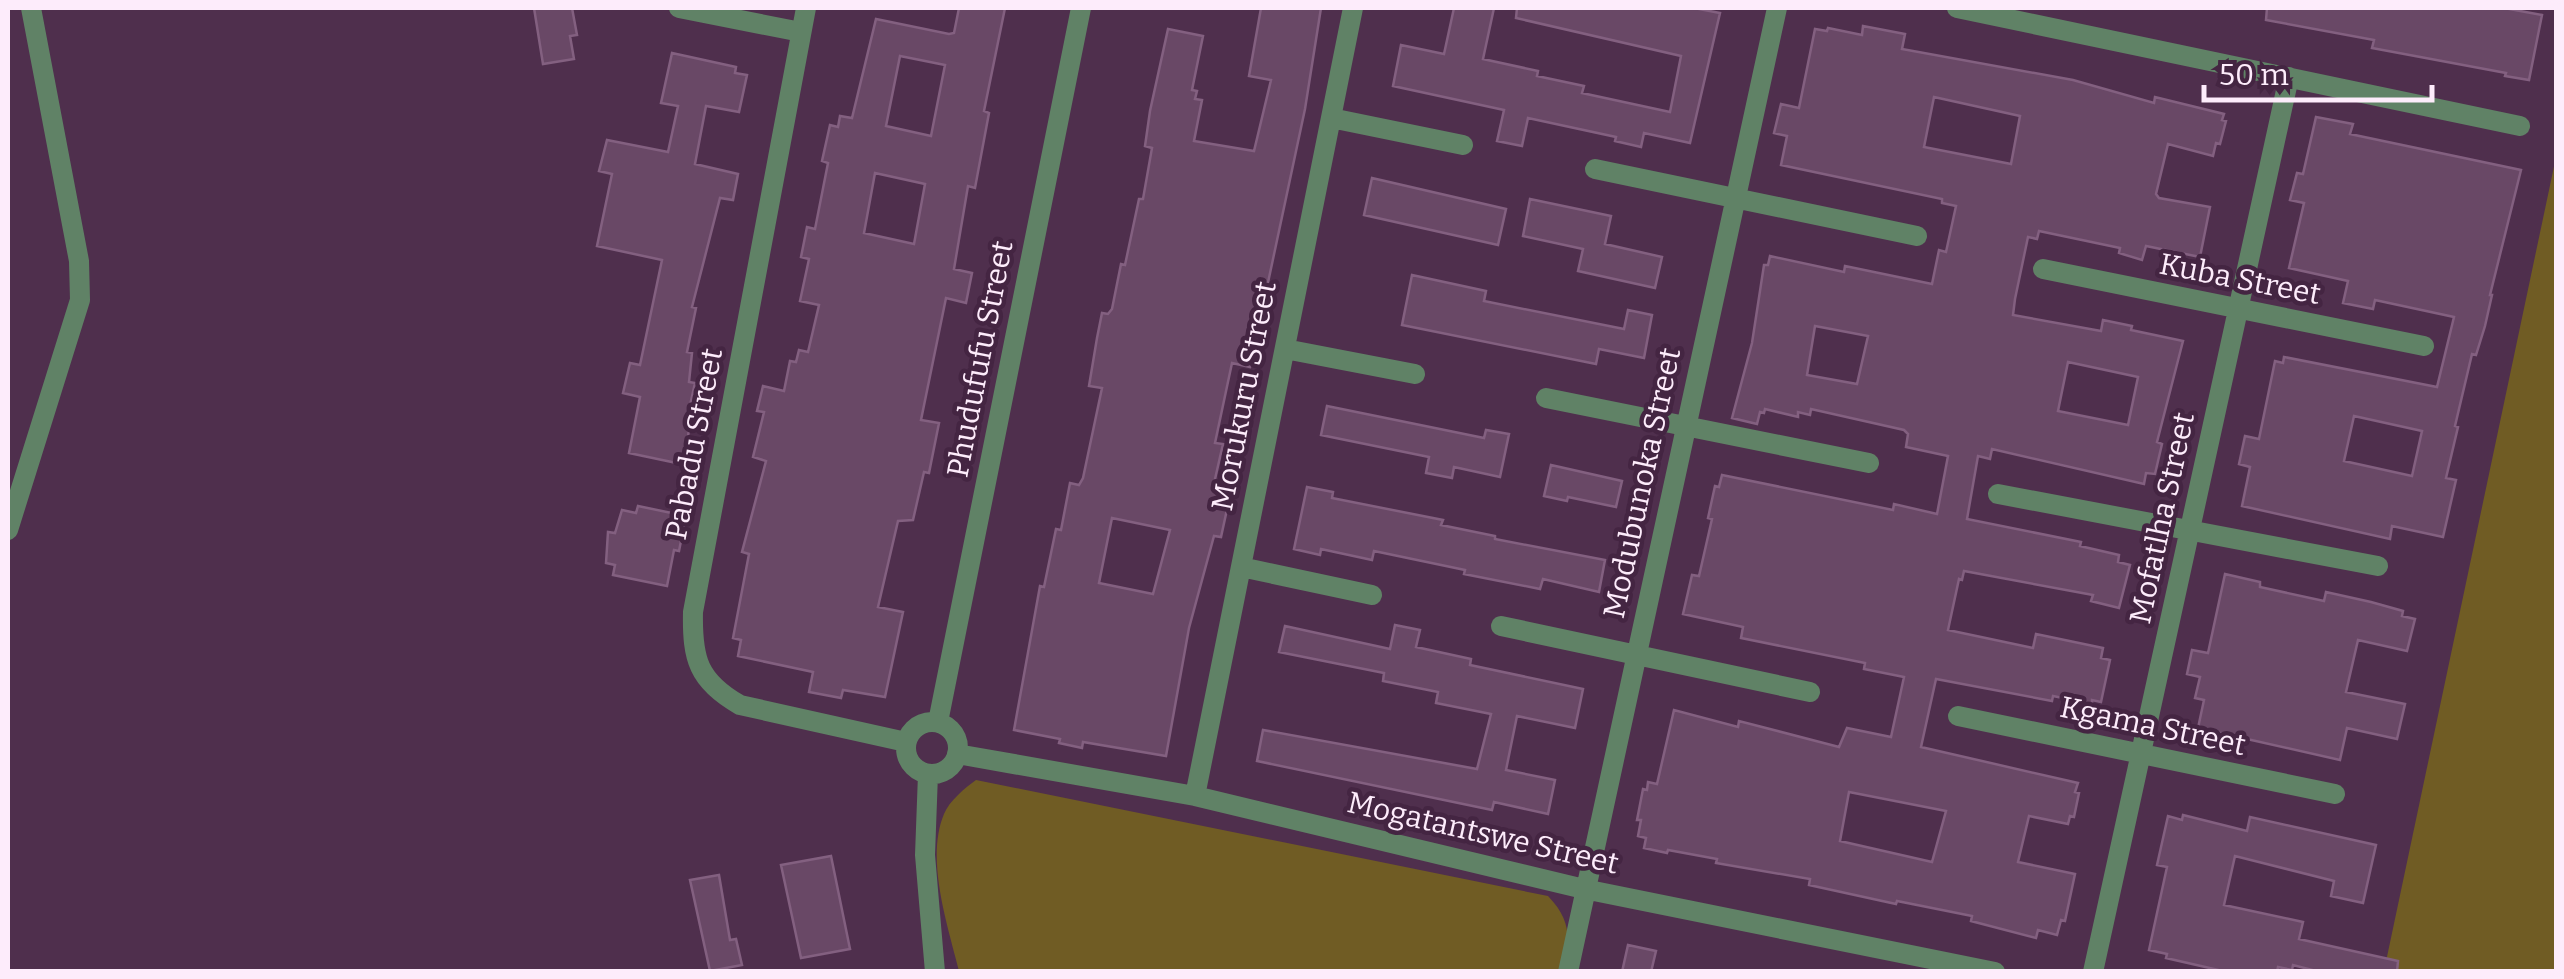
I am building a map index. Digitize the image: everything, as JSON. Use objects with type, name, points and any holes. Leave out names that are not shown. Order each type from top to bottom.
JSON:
[{"type":"street","points":[[8,530],[80,300],[79,262],[31,8]]},
{"type":"street","points":[[679,8],[801,32]]},
{"type":"street","name":"Pabadu Street","points":[[806,8],[693,612],[692,645],[701,672],[717,692],[740,704],[906,742]]},
{"type":"street","name":"Phudufufu Street","points":[[938,722],[1081,8]]},
{"type":"street","name":"Morukuru Street","points":[[1195,796],[1353,8]]},
{"type":"street","name":"Modubunoka Street","points":[[1568,972],[1776,8]]},
{"type":"street","points":[[1957,8],[2520,126]]},
{"type":"street","name":"Mofatlha Street","points":[[2093,972],[2289,77]]},
{"type":"street","points":[[1331,118],[1463,145]]},
{"type":"street","points":[[1595,169],[1917,236]]},
{"type":"street","name":"Kuba Street","points":[[2043,269],[2424,346]]},
{"type":"street","points":[[1285,348],[1414,374]]},
{"type":"street","points":[[1546,398],[1869,463]]},
{"type":"street","points":[[1998,494],[2378,566]]},
{"type":"street","points":[[1240,567],[1372,595]]},
{"type":"street","points":[[1501,626],[1810,692]]},
{"type":"street","name":"Kgama Street","points":[[1958,716],[2336,794]]},
{"type":"street","points":[[938,722],[958,740],[957,754],[945,771],[919,772],[908,759],[906,742],[922,723],[938,722]]},
{"type":"street","name":"Mogatantswe Street","points":[[957,754],[1195,796],[1584,889],[1995,972]]},
{"type":"street","points":[[928,774],[924,855],[935,972]]},
{"type":"shaded area","points":[[2556,157],[2556,971],[2384,971]]},
{"type":"shaded area","points":[[976,780],[1548,896],[1567,931],[1563,972],[959,971],[940,892],[937,851],[946,809]]},
{"type":"building","points":[[534,8],[572,8],[577,35],[570,36],[574,59],[543,64]]},
{"type":"building","points":[[959,8],[1005,8],[984,111],[989,113],[975,188],[968,186],[954,269],[972,273],[966,303],[946,298],[921,420],[939,423],[929,473],[924,472],[913,520],[898,521],[878,607],[903,612],[885,697],[843,690],[841,698],[809,692],[813,672],[738,656],[741,640],[733,638],[749,554],[742,552],[766,461],[753,457],[764,412],[757,411],[763,386],[784,391],[790,361],[796,362],[799,350],[808,352],[819,305],[800,301],[809,259],[801,257],[807,227],[815,229],[828,163],[822,161],[830,125],[838,127],[840,116],[852,118],[876,19],[954,33]],"holes":[[[900,56],[945,65],[931,136],[886,126]],[[875,173],[925,184],[914,244],[864,233]]]},
{"type":"building","points":[[1261,8],[1321,8],[1305,109],[1250,367],[1232,363],[1215,443],[1223,444],[1213,488],[1231,491],[1221,537],[1214,536],[1189,628],[1166,756],[1083,742],[1082,748],[1059,743],[1060,739],[1014,730],[1040,586],[1044,587],[1056,529],[1061,530],[1070,483],[1079,485],[1083,478],[1102,388],[1089,386],[1097,338],[1102,313],[1108,314],[1112,309],[1139,199],[1143,199],[1152,148],[1145,146],[1150,111],[1168,29],[1203,36],[1192,90],[1197,91],[1195,99],[1202,100],[1194,141],[1254,151],[1271,80],[1249,76]],"holes":[[[1112,518],[1170,530],[1153,594],[1099,583]]]},
{"type":"building","points":[[1454,8],[1494,8],[1483,59],[1584,86],[1582,93],[1670,112],[1681,56],[1516,18],[1517,8],[1694,8],[1720,13],[1690,143],[1644,133],[1641,147],[1615,141],[1616,137],[1528,118],[1522,146],[1497,141],[1504,110],[1393,86],[1401,45],[1444,54]]},
{"type":"building","points":[[2267,8],[2504,8],[2542,15],[2529,80],[2372,48],[2374,40],[2266,20]]},
{"type":"building","points":[[1863,26],[1905,34],[1902,49],[2073,80],[2154,103],[2155,97],[2224,114],[2222,120],[2226,121],[2213,156],[2168,144],[2156,194],[2159,198],[2210,207],[2200,257],[2146,246],[2142,260],[2119,253],[2120,248],[2039,231],[2037,239],[2028,237],[2015,299],[2013,315],[2101,331],[2103,320],[2183,341],[2157,442],[2162,444],[2155,474],[2146,473],[2144,484],[1992,449],[1990,459],[1978,456],[1967,519],[2081,542],[2080,546],[2119,555],[2118,562],[2130,565],[2119,608],[2091,601],[2093,595],[1964,571],[1948,630],[2033,648],[2036,634],[2103,648],[2101,658],[2110,660],[2101,702],[2092,700],[2092,704],[2053,696],[2052,701],[1936,679],[1921,747],[2078,783],[2074,817],[2070,816],[2068,824],[2029,816],[2018,862],[2075,874],[2065,921],[2061,920],[2057,935],[2038,930],[2036,938],[1971,921],[1972,916],[1809,885],[1810,879],[1716,863],[1717,859],[1644,848],[1646,838],[1638,836],[1643,789],[1647,790],[1648,782],[1657,784],[1674,710],[1738,727],[1739,721],[1839,747],[1847,728],[1891,737],[1904,677],[1864,669],[1865,663],[1741,638],[1743,627],[1683,614],[1692,575],[1699,576],[1715,486],[1719,487],[1722,475],[1893,510],[1894,504],[1937,514],[1948,456],[1906,447],[1908,434],[1904,430],[1811,409],[1810,415],[1798,412],[1798,417],[1765,409],[1757,424],[1732,418],[1752,343],[1764,265],[1768,265],[1770,256],[1844,272],[1845,266],[1932,284],[1939,250],[1946,252],[1956,206],[1942,203],[1942,199],[1781,165],[1787,136],[1774,133],[1781,104],[1799,108],[1815,29],[1862,35]],"holes":[[[1934,97],[2020,116],[2011,164],[1924,147]],[[1815,326],[1868,336],[1857,384],[1807,375]],[[2068,362],[2138,377],[2128,425],[2058,411]],[[1849,792],[1946,811],[1932,862],[1840,841]]]},
{"type":"building","points":[[672,53],[736,67],[735,73],[747,75],[739,112],[706,106],[695,164],[738,174],[733,200],[720,198],[692,307],[696,308],[687,352],[692,353],[689,382],[695,383],[686,423],[690,424],[688,436],[692,437],[686,465],[629,453],[640,397],[623,393],[630,363],[640,365],[662,260],[597,246],[612,174],[599,171],[607,140],[668,152],[678,106],[661,103]]},
{"type":"building","points":[[2316,117],[2353,124],[2350,134],[2521,170],[2485,326],[2476,355],[2472,354],[2455,426],[2458,427],[2446,478],[2456,480],[2443,537],[2392,526],[2390,539],[2242,506],[2250,467],[2239,464],[2245,436],[2259,439],[2275,361],[2283,363],[2284,357],[2437,387],[2454,317],[2375,300],[2373,309],[2343,303],[2348,281],[2289,268],[2304,203],[2290,200],[2297,173],[2303,174]],"holes":[[[2354,416],[2422,431],[2412,476],[2344,461]]]},
{"type":"building","points":[[1372,178],[1506,209],[1498,245],[1364,215]]},
{"type":"building","points":[[1530,199],[1611,216],[1605,244],[1662,257],[1655,288],[1578,271],[1583,249],[1523,236]]},
{"type":"building","points":[[1412,275],[1486,291],[1484,301],[1624,329],[1628,310],[1652,315],[1644,358],[1599,349],[1596,364],[1402,325]]},
{"type":"building","points":[[1327,406],[1484,438],[1486,430],[1509,434],[1500,477],[1454,467],[1452,478],[1426,473],[1429,457],[1321,435]]},
{"type":"building","points":[[1551,465],[1622,481],[1616,507],[1544,496]]},
{"type":"building","points":[[1307,487],[1333,492],[1332,498],[1443,520],[1441,525],[1495,539],[1605,560],[1599,592],[1543,579],[1540,589],[1374,551],[1372,560],[1321,549],[1320,555],[1294,549]]},
{"type":"building","points":[[638,506],[686,516],[667,586],[613,575],[615,565],[606,563],[608,532],[615,533],[622,510],[636,513]]},
{"type":"building","points":[[2225,574],[2260,582],[2260,587],[2324,601],[2326,592],[2371,602],[2403,611],[2402,616],[2415,619],[2407,651],[2358,640],[2346,692],[2405,704],[2397,739],[2347,728],[2340,760],[2198,728],[2204,700],[2195,698],[2200,677],[2187,674],[2192,650],[2208,653]]},
{"type":"building","points":[[1395,625],[1420,630],[1416,647],[1471,659],[1470,665],[1583,689],[1575,728],[1517,716],[1506,770],[1555,780],[1548,814],[1494,802],[1492,810],[1257,761],[1263,730],[1477,769],[1491,714],[1436,703],[1438,692],[1383,681],[1384,673],[1279,652],[1285,626],[1390,649]]},
{"type":"building","points":[[2183,815],[2247,831],[2250,817],[2376,845],[2363,903],[2331,896],[2334,881],[2235,856],[2224,905],[2303,922],[2299,939],[2398,961],[2397,972],[2320,972],[2293,965],[2292,970],[2278,967],[2277,972],[2227,972],[2166,958],[2167,954],[2149,950],[2167,867],[2157,865],[2168,816],[2182,820]]},
{"type":"building","points":[[831,856],[850,949],[801,958],[781,865]]},
{"type":"building","points":[[719,875],[730,940],[736,939],[742,965],[710,971],[690,880]]},
{"type":"building","points":[[1628,945],[1656,951],[1651,972],[1622,972]]}]
